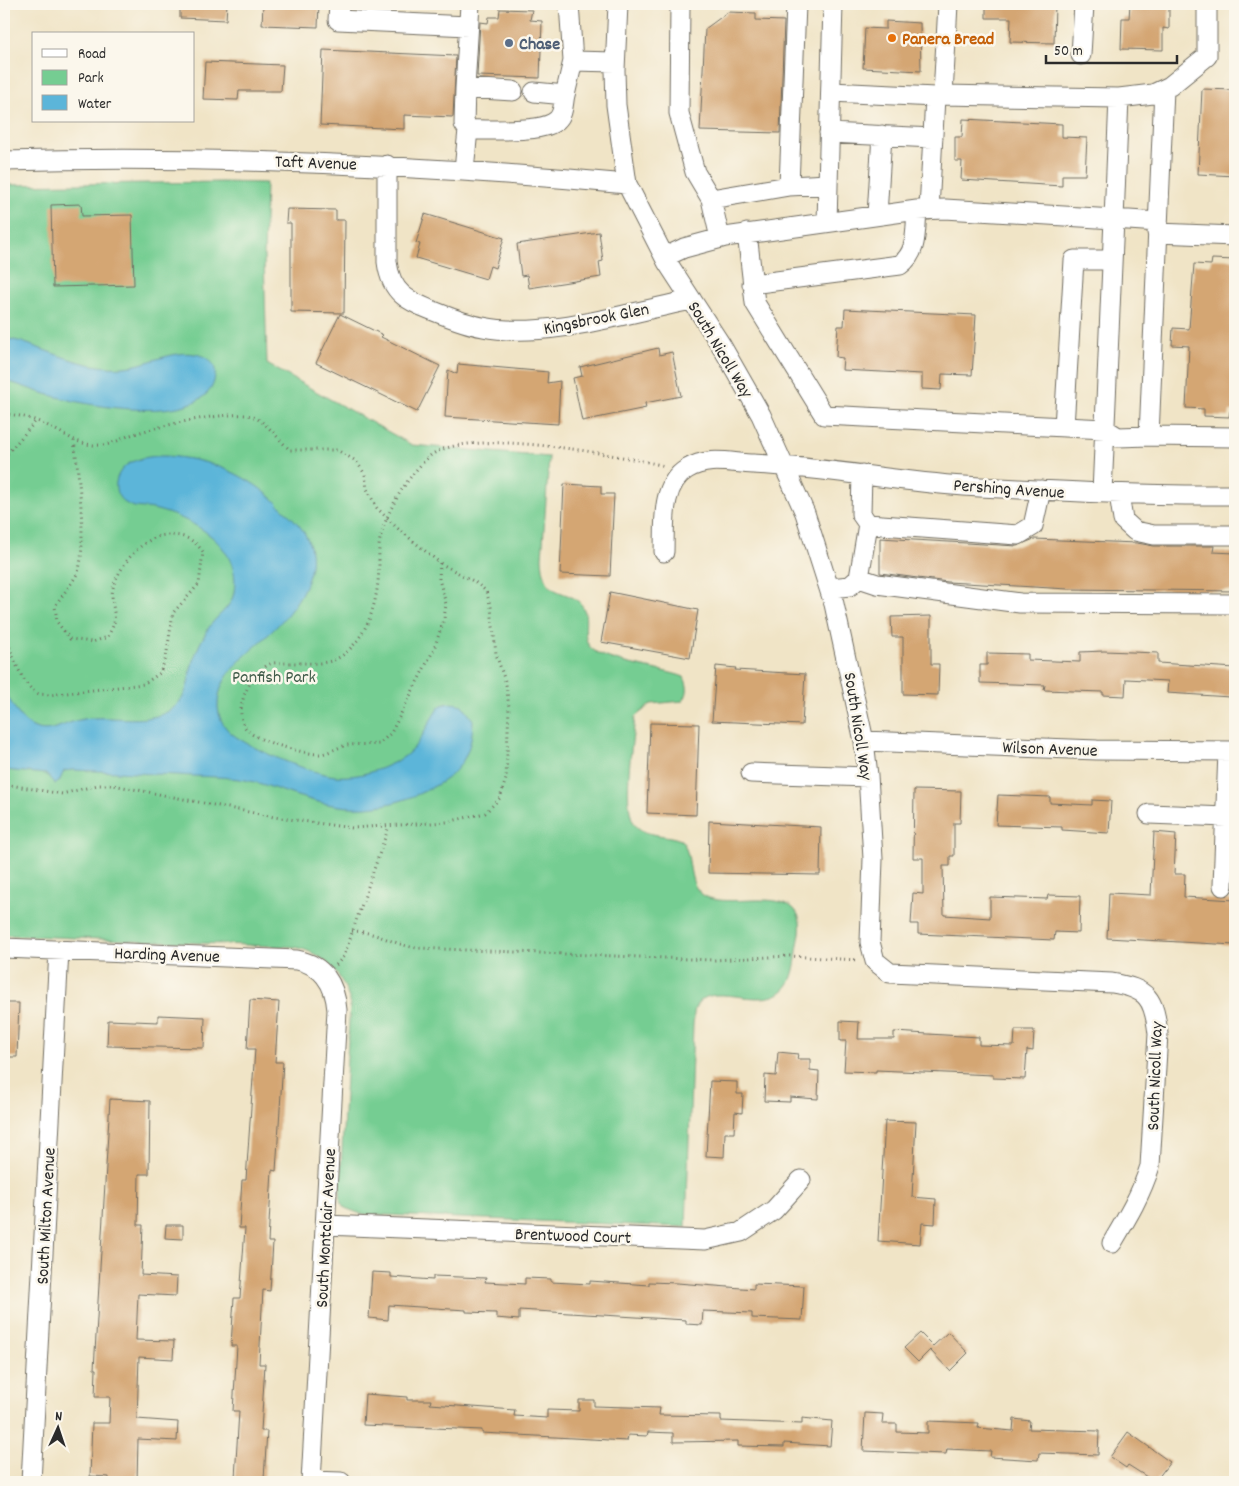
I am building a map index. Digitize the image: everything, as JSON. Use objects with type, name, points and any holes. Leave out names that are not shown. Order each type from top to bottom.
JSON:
[{"type":"street","points":[[339,4],[338,20],[468,26]]},
{"type":"street","points":[[464,170],[468,130],[464,124],[470,4]]},
{"type":"street","points":[[468,130],[533,128],[545,126],[556,121],[562,113],[573,61],[570,4]]},
{"type":"street","name":"South Nicoll Way","points":[[618,4],[615,62],[616,105],[627,184],[665,257],[746,387],[784,464],[811,531],[830,588],[847,653],[864,740],[873,859],[870,942],[875,961],[890,973],[1112,983],[1134,987],[1149,997],[1156,1013],[1158,1034],[1150,1166],[1144,1186],[1112,1243]]},
{"type":"street","points":[[680,4],[679,113],[695,172],[711,199],[720,238]]},
{"type":"street","points":[[789,186],[796,4]]},
{"type":"street","points":[[827,222],[833,4]]},
{"type":"street","points":[[752,284],[900,265],[908,260],[914,250],[923,210],[939,96],[948,4]]},
{"type":"street","points":[[1081,55],[1084,4]]},
{"type":"street","points":[[831,92],[939,96],[1120,98],[1153,94],[1170,86],[1207,56],[1207,4]]},
{"type":"street","points":[[573,61],[615,62]]},
{"type":"street","points":[[465,88],[514,91]]},
{"type":"street","points":[[1149,436],[1164,89]]},
{"type":"street","points":[[534,92],[565,94]]},
{"type":"street","points":[[1120,98],[1105,429],[1110,494],[1123,520],[1135,531],[1154,535],[1235,535]]},
{"type":"street","points":[[829,133],[933,138]]},
{"type":"street","points":[[876,215],[882,135]]},
{"type":"street","name":"Taft Avenue","points":[[4,161],[228,159],[387,164],[627,184]]},
{"type":"street","name":"Kingsbrook Glen","points":[[387,164],[386,262],[389,276],[394,288],[404,298],[419,306],[484,328],[532,330],[555,328],[692,300]]},
{"type":"street","points":[[711,199],[789,186],[828,184]]},
{"type":"street","points":[[665,257],[684,248],[747,233],[923,210],[1114,219],[1157,227],[1235,236]]},
{"type":"street","points":[[747,233],[755,303],[824,415],[1105,429],[1118,437],[1235,437]]},
{"type":"street","points":[[1064,427],[1074,260],[1112,260]]},
{"type":"street","name":"Pershing Avenue","points":[[685,470],[707,461],[784,464],[961,486],[1110,494],[1235,495]]},
{"type":"street","points":[[664,552],[667,503],[670,490],[685,470]]},
{"type":"street","points":[[830,588],[850,586],[859,578],[868,524],[861,514],[862,474]]},
{"type":"street","points":[[868,524],[1018,535],[1033,526],[1041,490]]},
{"type":"street","points":[[859,578],[877,584],[1020,603],[1235,604]]},
{"type":"street","name":"Wilson Avenue","points":[[864,740],[1069,749],[1232,751]]},
{"type":"street","points":[[1223,886],[1226,817],[1232,751]]},
{"type":"street","points":[[751,773],[868,777]]},
{"type":"street","points":[[1149,814],[1226,817]]},
{"type":"street","name":"Harding Avenue","points":[[4,948],[296,960],[309,962],[326,976]]},
{"type":"street","name":"South Milton Avenue","points":[[31,1482],[59,950]]},
{"type":"street","name":"South Montclair Avenue","points":[[311,1482],[337,1010],[333,987],[326,976]]},
{"type":"street","name":"Brentwood Court","points":[[325,1225],[705,1240],[741,1232],[774,1210],[800,1180]]},
{"type":"street","points":[[311,1482],[341,1482]]},
{"type":"path","points":[[4,414],[24,416],[74,441],[94,445],[113,444],[129,436],[168,426],[225,414],[246,413],[257,418],[290,450],[337,450],[356,461],[365,474],[367,489],[377,508],[440,563],[475,582],[486,591],[491,607],[496,654],[506,684],[509,707],[506,779],[500,798],[485,813],[447,822],[352,828],[274,817],[113,785],[98,785],[62,794],[4,784]]},
{"type":"path","points":[[4,457],[36,421]]},
{"type":"path","points":[[4,628],[9,647],[24,680],[36,693],[58,694],[144,684],[160,673],[166,658],[173,613],[198,584],[203,552],[197,542],[181,535],[163,535],[140,546],[122,567],[113,588],[114,622],[108,637],[92,642],[70,639],[57,622],[55,606],[78,573],[80,557],[82,501],[74,441]]},
{"type":"path","points":[[440,563],[440,578],[446,604],[444,619],[434,648],[391,733],[379,744],[347,745],[334,751],[318,754],[264,742],[247,731],[241,712],[244,695],[256,674],[271,663],[321,665],[339,659],[358,639],[372,614],[379,562],[378,547],[390,507],[430,455],[459,445],[510,443],[634,458],[685,470]]},
{"type":"path","points":[[326,976],[344,956],[389,826]]},
{"type":"path","points":[[352,931],[376,934],[394,943],[417,948],[713,960],[790,956],[875,961]]},
{"type":"green space","name":"Panfish Park","points":[[266,183],[264,256],[267,364],[412,445],[549,457],[542,558],[544,572],[549,585],[578,601],[582,606],[585,616],[586,639],[594,651],[617,660],[684,677],[686,683],[687,692],[683,701],[651,704],[635,717],[628,792],[632,819],[641,830],[681,840],[685,846],[694,883],[697,890],[703,895],[731,901],[766,900],[781,902],[793,908],[800,920],[799,939],[792,976],[787,986],[778,994],[755,998],[717,995],[706,997],[695,1008],[686,1227],[361,1214],[345,1208],[341,1203],[340,1187],[350,1002],[342,982],[331,966],[315,954],[295,947],[4,935],[4,185]]},
{"type":"water","points":[[4,337],[72,360],[98,366],[133,366],[177,354],[195,354],[203,356],[213,364],[215,376],[208,392],[194,402],[173,408],[149,410],[99,406],[77,402],[4,380]]},
{"type":"water","points":[[165,456],[197,460],[227,470],[256,485],[297,522],[303,530],[310,547],[311,561],[309,574],[297,601],[280,624],[236,665],[228,674],[223,684],[219,695],[218,707],[219,715],[228,730],[252,746],[296,765],[324,774],[351,776],[375,771],[405,756],[422,736],[440,706],[448,703],[462,705],[473,720],[472,731],[464,760],[451,775],[433,787],[401,801],[386,805],[354,807],[322,803],[256,782],[231,778],[72,770],[64,771],[59,782],[55,784],[46,774],[4,770],[4,692],[25,722],[41,730],[91,718],[130,719],[156,716],[167,712],[182,699],[188,684],[194,658],[201,642],[210,626],[233,598],[234,575],[230,560],[222,547],[198,527],[168,513],[130,506],[121,500],[116,488],[116,482],[121,471],[126,466],[144,458]]},
{"type":"building","points":[[180,4],[227,4],[226,20],[180,18]]},
{"type":"building","points":[[263,4],[319,4],[318,27],[262,25]]},
{"type":"building","points":[[986,4],[1055,4],[1054,43],[1010,42],[1011,18],[986,18]]},
{"type":"building","points":[[1130,4],[1169,4],[1169,29],[1163,28],[1163,50],[1121,49],[1122,18],[1129,18]]},
{"type":"building","name":"Chase","points":[[500,9],[532,10],[530,20],[542,21],[540,78],[477,76],[480,22],[488,23],[489,17],[499,17]]},
{"type":"building","points":[[728,12],[756,13],[756,20],[784,21],[780,133],[700,131],[705,29]]},
{"type":"building","name":"Panera Bread","points":[[886,21],[920,23],[921,71],[863,68],[865,28],[886,29]]},
{"type":"building","points":[[323,50],[456,56],[453,117],[404,115],[404,129],[320,125]]},
{"type":"building","points":[[205,62],[283,65],[281,91],[239,91],[238,100],[203,99]]},
{"type":"building","points":[[1202,89],[1235,90],[1235,176],[1198,174]]},
{"type":"building","points":[[963,119],[1062,124],[1062,137],[1087,138],[1085,175],[1062,175],[1062,186],[961,180],[962,161],[955,161],[955,137],[962,137]]},
{"type":"building","points":[[81,204],[82,216],[132,215],[134,285],[53,287],[51,205]]},
{"type":"building","points":[[287,209],[336,210],[336,220],[345,220],[344,313],[291,312],[291,223],[286,223]]},
{"type":"building","points":[[425,214],[504,238],[495,268],[490,266],[486,279],[416,258],[420,244],[416,243]]},
{"type":"building","points":[[599,232],[603,261],[599,262],[601,277],[529,288],[527,275],[521,276],[517,244]]},
{"type":"building","points":[[1212,259],[1235,260],[1235,411],[1230,411],[1229,417],[1204,416],[1204,409],[1186,408],[1189,346],[1172,345],[1173,328],[1189,329],[1194,264],[1211,265]]},
{"type":"building","points":[[845,309],[976,315],[972,375],[942,374],[941,390],[922,389],[922,374],[842,370],[843,358],[836,357],[838,326],[844,326]]},
{"type":"building","points":[[340,314],[440,366],[417,412],[316,363]]},
{"type":"building","points":[[658,348],[659,355],[672,352],[681,396],[645,403],[646,408],[582,421],[573,378],[582,376],[580,367]]},
{"type":"building","points":[[458,364],[548,372],[547,383],[560,381],[558,424],[445,417],[448,370],[457,374]]},
{"type":"building","points":[[564,484],[601,486],[601,494],[614,494],[610,576],[560,574]]},
{"type":"building","points":[[880,538],[1017,546],[1034,539],[1137,543],[1154,546],[1214,546],[1213,552],[1235,553],[1235,591],[1068,589],[948,582],[880,573]]},
{"type":"building","points":[[610,592],[698,610],[690,658],[601,642]]},
{"type":"building","points":[[931,616],[931,664],[939,664],[938,695],[903,694],[903,637],[892,637],[891,617]]},
{"type":"building","points":[[1080,652],[1158,653],[1158,663],[1235,668],[1235,695],[1230,695],[1230,697],[1167,693],[1168,681],[1126,679],[1125,696],[1103,695],[1103,692],[1044,690],[1045,685],[980,683],[980,665],[987,665],[987,653],[1028,654],[1028,660],[1080,662]]},
{"type":"building","points":[[716,666],[736,668],[735,670],[805,674],[802,725],[712,721]]},
{"type":"building","points":[[650,723],[699,724],[696,815],[647,813]]},
{"type":"building","points":[[914,790],[961,791],[960,823],[954,823],[954,856],[950,856],[950,866],[943,866],[944,915],[990,918],[990,897],[1047,899],[1048,895],[1080,896],[1079,933],[1055,932],[1054,940],[918,934],[918,924],[911,924],[913,893],[923,894],[923,858],[913,858]]},
{"type":"building","points":[[998,795],[1050,797],[1050,803],[1092,805],[1092,800],[1111,801],[1109,833],[1062,830],[1062,827],[996,825]]},
{"type":"building","points":[[709,821],[821,827],[820,875],[708,873]]},
{"type":"building","points":[[1154,832],[1176,834],[1174,874],[1185,874],[1184,897],[1235,900],[1235,945],[1107,938],[1109,893],[1151,895]]},
{"type":"building","points":[[250,1000],[279,1002],[275,1062],[283,1062],[276,1171],[272,1170],[268,1242],[273,1242],[270,1291],[263,1290],[259,1364],[265,1364],[261,1431],[267,1431],[264,1479],[235,1478],[239,1411],[233,1411],[237,1346],[231,1346],[234,1298],[240,1298],[245,1228],[239,1228],[242,1180],[246,1180],[255,1049],[247,1049]]},
{"type":"building","points":[[4,1003],[19,1003],[17,1057],[4,1057]]},
{"type":"building","points":[[158,1015],[205,1017],[204,1048],[107,1046],[108,1020],[158,1022]]},
{"type":"building","points":[[840,1021],[859,1022],[858,1039],[894,1039],[894,1032],[979,1037],[979,1045],[1014,1046],[1015,1030],[1034,1030],[1033,1051],[1027,1050],[1025,1079],[993,1078],[993,1075],[876,1070],[876,1072],[844,1071],[846,1041],[840,1041]]},
{"type":"building","points":[[778,1052],[798,1054],[797,1059],[810,1059],[810,1070],[819,1071],[818,1099],[790,1097],[790,1102],[764,1101],[765,1075],[776,1076]]},
{"type":"building","points":[[710,1081],[737,1082],[737,1094],[743,1094],[742,1113],[735,1112],[734,1133],[725,1133],[724,1157],[706,1156]]},
{"type":"building","points":[[110,1099],[150,1101],[149,1174],[139,1174],[138,1225],[143,1225],[141,1275],[177,1277],[176,1296],[138,1294],[136,1340],[174,1341],[173,1359],[139,1357],[137,1419],[178,1422],[177,1441],[138,1439],[137,1482],[109,1482],[109,1477],[90,1476],[92,1423],[109,1423],[110,1397],[95,1397],[96,1369],[94,1369]]},
{"type":"building","points":[[885,1121],[916,1122],[912,1197],[936,1199],[935,1224],[922,1223],[920,1244],[878,1241]]},
{"type":"building","points":[[166,1225],[183,1225],[183,1239],[165,1238]]},
{"type":"building","points":[[372,1272],[391,1273],[391,1277],[433,1280],[433,1276],[486,1278],[485,1282],[525,1284],[525,1278],[551,1279],[551,1282],[590,1284],[590,1281],[649,1285],[649,1282],[754,1289],[754,1284],[804,1286],[802,1320],[752,1318],[752,1313],[703,1311],[702,1325],[686,1324],[686,1320],[519,1310],[519,1320],[496,1318],[496,1313],[389,1305],[388,1320],[369,1318]]},
{"type":"building","points":[[948,1332],[968,1353],[950,1371],[930,1350],[918,1362],[904,1348],[920,1333],[933,1346]]},
{"type":"building","points":[[365,1394],[407,1397],[407,1400],[431,1400],[430,1404],[515,1410],[514,1416],[547,1418],[547,1410],[579,1411],[579,1400],[594,1400],[594,1406],[660,1408],[659,1415],[721,1416],[721,1421],[802,1424],[802,1418],[832,1421],[830,1446],[784,1443],[784,1447],[738,1446],[738,1441],[673,1442],[673,1433],[648,1432],[647,1436],[628,1435],[627,1441],[482,1433],[482,1430],[363,1425]]},
{"type":"building","points":[[865,1413],[883,1414],[882,1424],[897,1424],[897,1432],[928,1433],[928,1421],[979,1423],[978,1428],[1013,1431],[1014,1419],[1030,1421],[1029,1429],[1099,1431],[1098,1455],[1039,1453],[1038,1460],[990,1457],[991,1451],[947,1449],[946,1454],[863,1451]]},
{"type":"building","points":[[1128,1432],[1170,1462],[1155,1482],[1128,1465],[1126,1468],[1110,1457]]},
{"type":"place","name":"Panera Bread","points":[[892,38]]},
{"type":"place","name":"Chase","points":[[509,43]]}]
